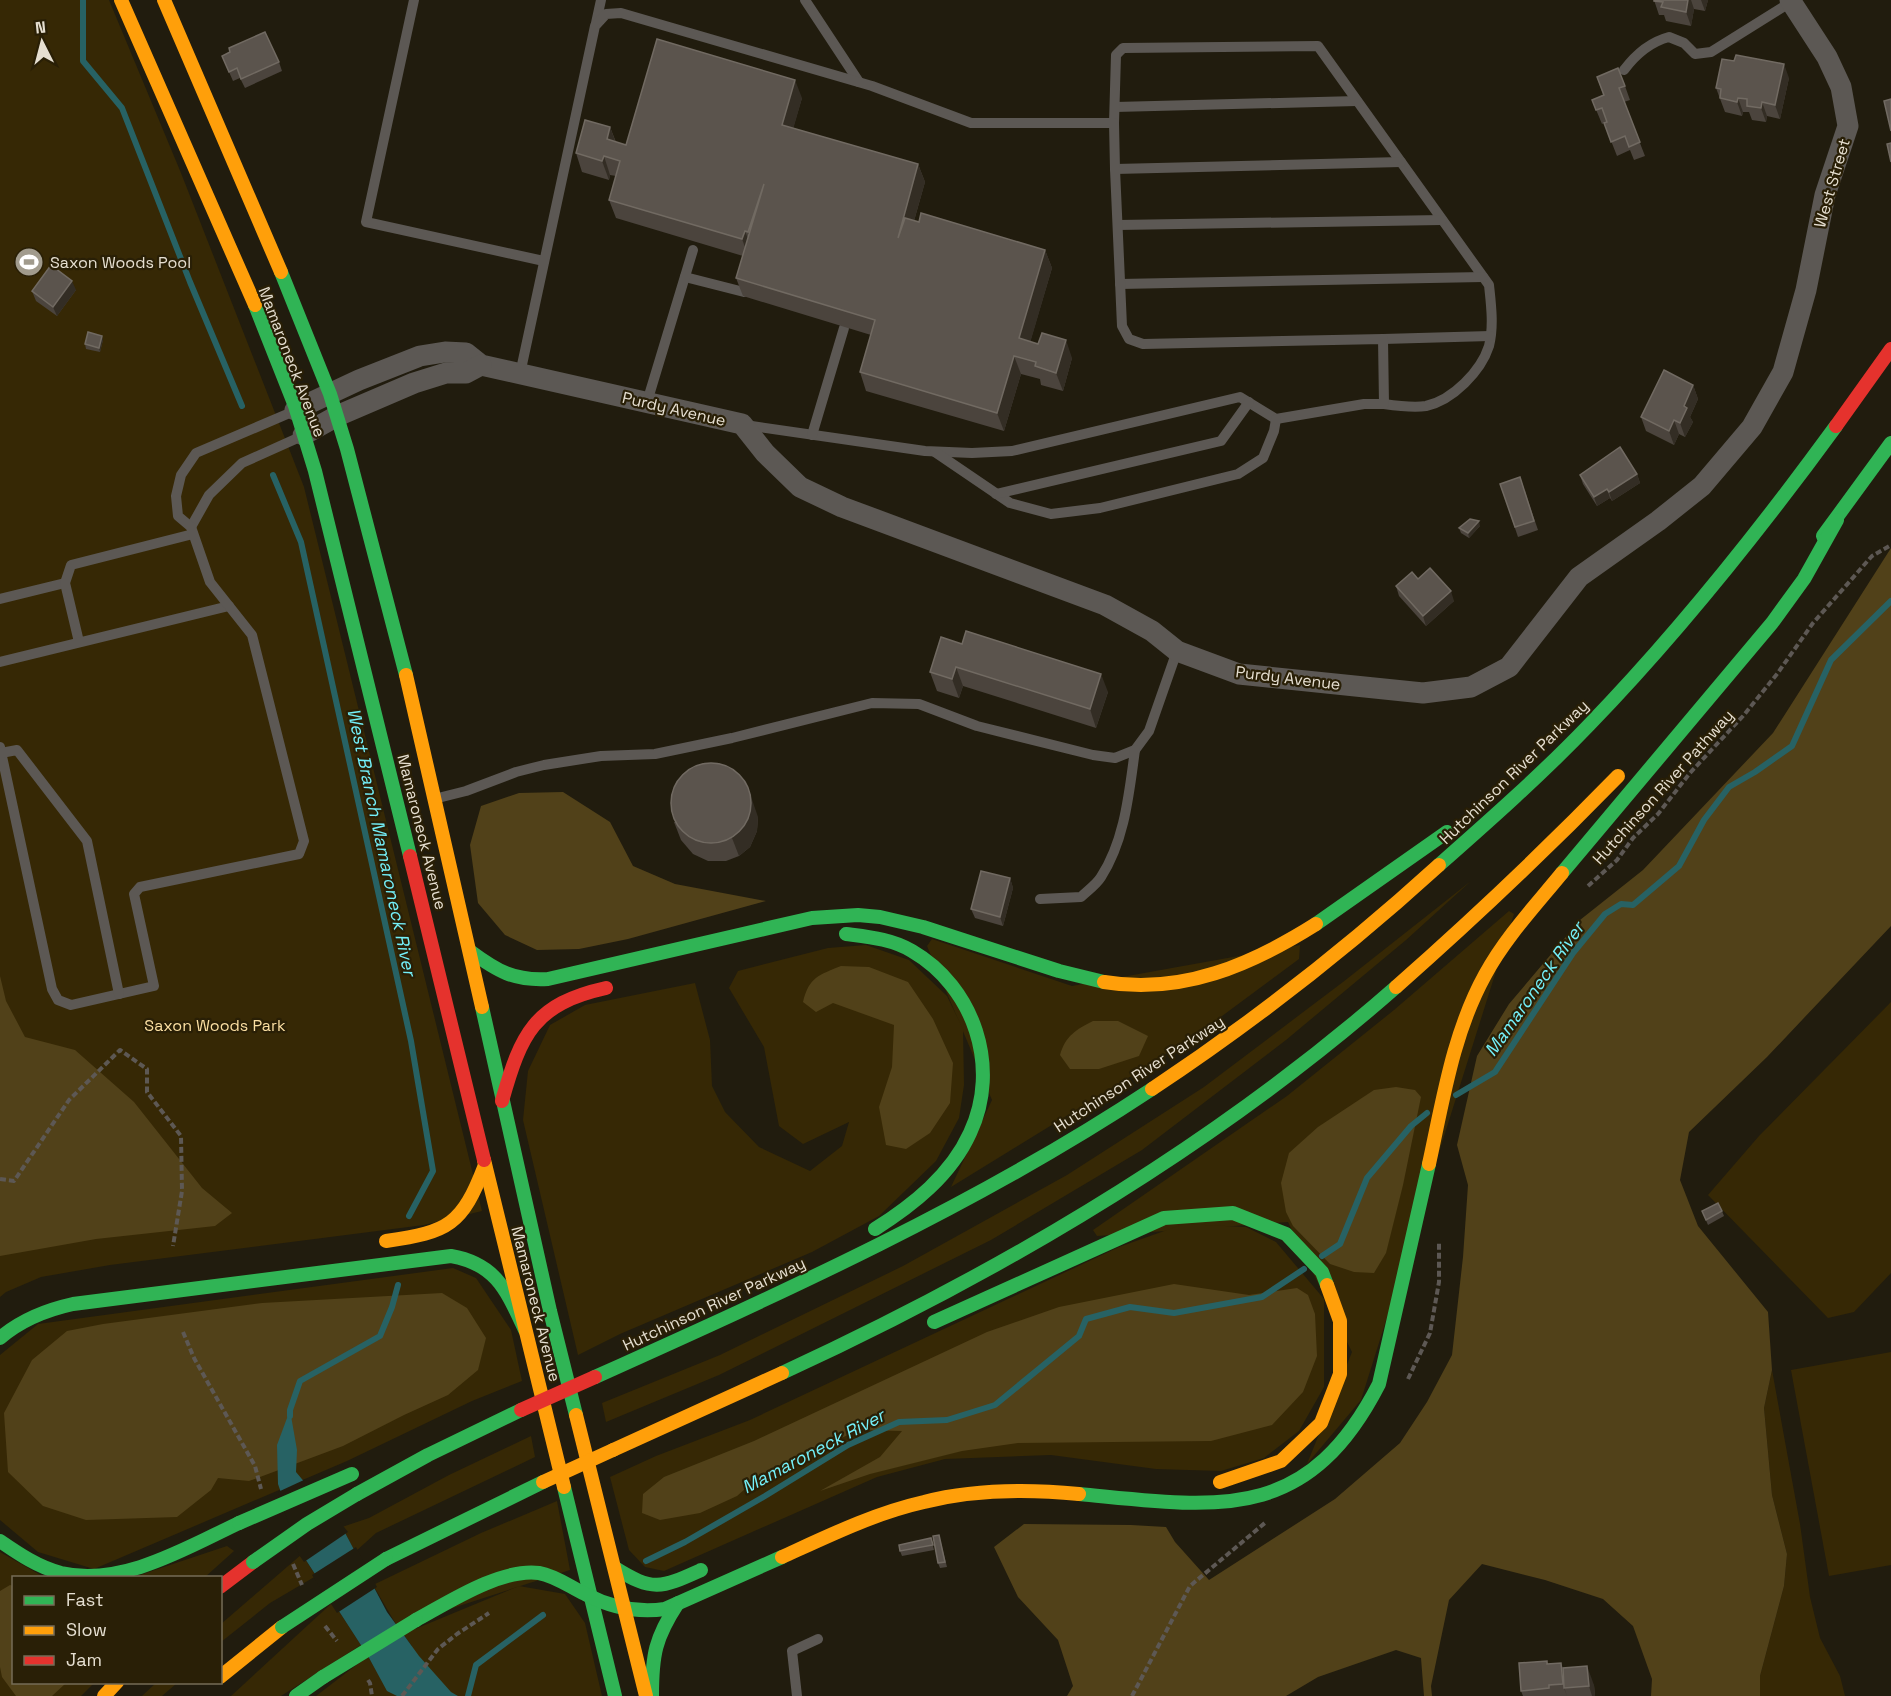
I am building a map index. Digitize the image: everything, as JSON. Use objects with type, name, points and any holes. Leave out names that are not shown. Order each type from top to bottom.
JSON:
[{"type":"main road","name":"Mamaroneck Avenue","points":[[121,0],[184,140],[283,374],[314,468],[360,647],[615,1696]]},
{"type":"main road","name":"Mamaroneck Avenue","points":[[164,0],[296,307],[337,416],[417,715],[558,1345],[646,1696]]},
{"type":"main road","name":"Hutchinson River Parkway","points":[[222,1585],[307,1524],[428,1455],[521,1410],[745,1309],[972,1197],[1063,1144],[1200,1056],[1266,1008],[1371,926],[1484,825],[1590,724],[1680,624],[1765,522],[1814,458],[1891,349]]},
{"type":"main road","points":[[296,1696],[416,1620],[475,1591],[521,1573],[532,1572],[552,1576],[592,1598],[645,1611],[654,1611],[678,1603],[860,1523],[899,1508],[944,1497],[992,1491],[1036,1491],[1207,1504],[1271,1493],[1299,1480],[1324,1462],[1347,1439],[1364,1414],[1379,1384],[1453,1056],[1470,1001],[1491,962],[1514,931],[1772,622],[1803,579],[1837,520],[1891,443]]},
{"type":"main road","points":[[1783,584],[1837,520]]},
{"type":"main road","points":[[1505,788],[1590,724]]},
{"type":"main road","points":[[222,1675],[282,1628],[386,1559],[461,1520],[705,1409],[962,1284],[1076,1218],[1191,1144],[1299,1065],[1427,960],[1525,870],[1631,762]]},
{"type":"main road","points":[[470,951],[504,975],[515,979],[539,981],[812,918],[844,913],[908,922],[1092,980],[1131,985],[1169,984],[1224,973],[1260,958],[1365,892],[1458,823]]},
{"type":"main road","points":[[745,1309],[885,1223],[910,1204],[938,1179],[951,1163],[977,1116],[984,1076],[980,1038],[967,1006],[950,981],[927,960],[899,944],[867,936],[831,935]]},
{"type":"main road","points":[[502,1101],[518,1050],[542,1016],[564,1000],[622,984]]},
{"type":"main road","points":[[378,1242],[428,1235],[453,1223],[471,1201],[485,1165]]},
{"type":"main road","points":[[919,1329],[1164,1218],[1220,1211],[1249,1216],[1282,1232],[1312,1257],[1334,1292],[1343,1329],[1342,1367],[1331,1403],[1316,1429],[1294,1453],[1268,1469],[1231,1481],[1206,1483]]},
{"type":"main road","points":[[0,1338],[37,1314],[73,1304],[451,1256],[476,1261],[496,1277],[507,1293],[525,1330]]},
{"type":"main road","points":[[705,1409],[824,1368]]},
{"type":"main road","points":[[394,1458],[521,1410]]},
{"type":"main road","points":[[109,1576],[138,1568],[357,1472]]},
{"type":"main road","points":[[0,1541],[39,1566],[66,1574],[84,1576]]},
{"type":"main road","points":[[615,1568],[636,1582],[654,1587],[671,1583],[712,1565]]},
{"type":"main road","points":[[652,1696],[654,1644],[665,1621],[678,1603]]},
{"type":"main road","points":[[104,1696],[116,1684]]},
{"type":"street","name":"West Street","points":[[1791,1],[1827,57],[1841,87],[1848,126],[1826,195],[1806,290],[1791,343]]},
{"type":"street","name":"Purdy Avenue","points":[[296,410],[359,380],[420,356],[446,352],[466,353],[481,364],[742,424],[765,453],[800,487],[842,507],[1105,605],[1152,631],[1177,651],[1219,668],[1239,674],[1423,693],[1471,687],[1509,667],[1579,577],[1658,521],[1702,486],[1752,427],[1783,372],[1791,343]]},
{"type":"street","points":[[303,435],[337,416],[414,383],[446,373],[466,373],[481,364]]},
{"type":"lane","points":[[414,0],[366,222],[544,261]]},
{"type":"lane","points":[[520,374],[601,0]]},
{"type":"lane","points":[[805,0],[859,82]]},
{"type":"lane","points":[[1624,70],[1631,60],[1649,45],[1669,37],[1684,43],[1695,54],[1711,52],[1791,1]]},
{"type":"lane","points":[[595,26],[606,14],[621,13],[859,82],[971,123],[1114,123]]},
{"type":"lane","points":[[742,424],[934,452],[1012,451],[1240,397],[1276,418],[1364,405],[1384,404],[1403,407],[1427,405],[1449,396],[1475,371],[1484,358],[1491,336],[1489,285],[1318,46],[1123,48],[1116,55],[1114,169],[1122,326],[1129,339],[1143,344],[1491,336]]},
{"type":"lane","points":[[1115,107],[1357,101]]},
{"type":"lane","points":[[1114,169],[1401,162]]},
{"type":"lane","points":[[1118,225],[1442,220]]},
{"type":"lane","points":[[646,402],[693,250]]},
{"type":"lane","points":[[685,277],[744,292]]},
{"type":"lane","points":[[1120,284],[1483,277]]},
{"type":"lane","points":[[812,435],[844,328]]},
{"type":"lane","points":[[1383,339],[1384,404]]},
{"type":"lane","points":[[996,494],[1221,441],[1249,402]]},
{"type":"lane","points":[[119,994],[87,841],[17,750],[1,750],[5,798],[52,989],[58,1000],[71,1005],[154,986],[134,894],[140,887],[299,854],[304,841],[252,634],[210,582],[192,530],[178,516],[177,496],[181,475],[196,453],[296,410]]},
{"type":"lane","points":[[934,452],[1010,503],[1051,514],[1100,508],[1238,474],[1263,458],[1274,430],[1276,418]]},
{"type":"lane","points":[[80,642],[65,583],[71,565],[192,530],[209,495],[242,463],[303,435]]},
{"type":"lane","points":[[0,600],[65,583]]},
{"type":"lane","points":[[0,662],[229,606]]},
{"type":"lane","points":[[1040,899],[1081,897],[1100,879],[1116,848],[1126,810],[1135,750],[1149,731],[1177,651]]},
{"type":"lane","points":[[434,799],[466,791],[516,772],[544,765],[601,756],[655,754],[732,738],[872,703],[919,704],[977,726],[1092,755],[1115,758],[1135,750]]},
{"type":"lane","points":[[796,1696],[792,1652],[818,1639]]},
{"type":"path","name":"Hutchinson River Pathway","points":[[1584,888],[1617,860],[1633,838],[1658,814],[1690,774],[1743,717],[1813,623],[1872,556],[1891,545]]},
{"type":"path","points":[[0,1179],[14,1181],[69,1100],[120,1050],[147,1069],[147,1092],[180,1136],[182,1191],[173,1246]]},
{"type":"path","points":[[402,1696],[438,1649],[493,1611]]},
{"type":"green space","name":"Saxon Woods Park","points":[[0,0],[109,0],[181,173],[304,487],[482,1211],[424,1225],[110,1265],[41,1277],[6,1292],[0,1297]]},
{"type":"green space","points":[[1471,881],[1406,940],[1286,1040],[1142,1150],[991,1240],[719,1375],[606,1422],[602,1403],[720,1355],[903,1266],[1067,1175],[1204,1087]]},
{"type":"green space","points":[[1509,911],[1514,914],[1361,1400],[1307,1464],[1352,1352],[1288,1222],[1097,1236],[1093,1230],[1287,1096],[1394,1010]]},
{"type":"green space","points":[[932,939],[1072,986],[1300,945],[1299,959],[1214,1022],[1133,1075],[951,1187],[992,1100],[927,946]]},
{"type":"green space","points":[[866,945],[909,960],[947,996],[963,1029],[964,1085],[959,1118],[936,1161],[879,1216],[812,1252],[620,1334],[578,1355],[523,1120],[528,1071],[550,1025],[585,1005],[695,983],[710,1040],[712,1086],[725,1112],[759,1147],[810,1171],[842,1146],[849,1122],[803,1144],[779,1126],[764,1047],[729,988],[738,971],[828,948]]},
{"type":"green space","points":[[1891,1002],[1891,1273],[1854,1312],[1828,1318],[1708,1195],[1759,1136]]},
{"type":"green space","points":[[1184,1224],[1246,1227],[1276,1242],[1324,1299],[1324,1387],[1299,1431],[1264,1458],[1221,1471],[1156,1469],[1051,1455],[945,1459],[877,1477],[664,1571],[645,1567],[629,1550],[610,1477],[656,1456],[750,1420],[1119,1247]]},
{"type":"green space","points":[[453,1268],[476,1278],[511,1330],[522,1381],[472,1401],[347,1461],[94,1569],[38,1552],[0,1520],[0,1355],[38,1324]]},
{"type":"green space","points":[[1891,1352],[1891,1565],[1829,1576],[1791,1370]]},
{"type":"green space","points":[[1772,1370],[1800,1524],[1810,1597],[1820,1638],[1840,1676],[1845,1696],[1760,1696],[1760,1676],[1784,1586],[1787,1554],[1772,1495],[1764,1408]]},
{"type":"green space","points":[[531,1436],[535,1457],[376,1533],[355,1552],[342,1527],[369,1518],[449,1475]]},
{"type":"green space","points":[[557,1501],[570,1570],[397,1626],[373,1585],[481,1533]]},
{"type":"green space","points":[[227,1546],[234,1551],[206,1576],[137,1576]]},
{"type":"green space","points":[[0,1552],[42,1576],[12,1576],[12,1684],[93,1684],[81,1696],[0,1696]]},
{"type":"green space","points":[[302,1554],[316,1576],[270,1603],[222,1641],[222,1623]]},
{"type":"green space","points":[[519,1586],[565,1594],[585,1623],[602,1696],[316,1696],[368,1656],[376,1670],[412,1646],[403,1634]]},
{"type":"green space","points":[[333,1602],[361,1645],[281,1696],[231,1696]]},
{"type":"green space","points":[[155,1684],[176,1684],[162,1696],[142,1696]]},
{"type":"shaded area","points":[[1891,548],[1891,926],[1767,1057],[1689,1132],[1680,1180],[1698,1226],[1768,1312],[1772,1370],[1764,1408],[1772,1495],[1787,1554],[1784,1586],[1760,1676],[1760,1696],[1651,1696],[1652,1679],[1633,1626],[1603,1599],[1545,1580],[1482,1564],[1449,1600],[1431,1686],[1432,1696],[1424,1696],[1421,1658],[1396,1650],[1318,1677],[1286,1696],[1067,1696],[1073,1686],[1058,1640],[1018,1597],[994,1547],[1024,1524],[1166,1527],[1175,1542],[1209,1580],[1335,1499],[1400,1443],[1427,1402],[1452,1355],[1468,1185],[1457,1145],[1477,1056],[1509,1004],[1580,920],[1643,870],[1773,733]]},
{"type":"shaded area","points":[[563,792],[610,822],[633,866],[675,884],[766,901],[628,939],[579,949],[537,950],[505,935],[478,903],[470,845],[481,806],[519,793]]},
{"type":"shaded area","points":[[841,966],[869,967],[908,982],[933,1019],[953,1063],[950,1103],[930,1133],[906,1149],[886,1145],[879,1107],[892,1067],[894,1025],[833,1003],[816,1012],[803,1002],[808,987],[816,978]]},
{"type":"shaded area","points":[[0,976],[6,1001],[25,1037],[75,1050],[134,1102],[202,1188],[232,1213],[215,1226],[96,1239],[0,1256]]},
{"type":"shaded area","points":[[1093,1021],[1118,1021],[1148,1036],[1139,1056],[1099,1069],[1070,1069],[1060,1055],[1062,1048],[1072,1034]]},
{"type":"shaded area","points":[[1396,1087],[1415,1090],[1421,1097],[1403,1185],[1386,1253],[1374,1273],[1354,1272],[1330,1264],[1293,1226],[1286,1212],[1281,1183],[1289,1153],[1318,1127],[1374,1090]]},
{"type":"shaded area","points":[[1174,1284],[1249,1295],[1297,1288],[1308,1295],[1315,1314],[1317,1356],[1303,1392],[1272,1425],[1211,1441],[1018,1443],[962,1451],[870,1474],[820,1491],[880,1457],[902,1431],[859,1430],[762,1474],[737,1496],[700,1513],[660,1520],[642,1513],[643,1494],[664,1477],[754,1441],[987,1332],[1059,1307]]},
{"type":"shaded area","points":[[442,1293],[467,1308],[486,1338],[478,1370],[448,1395],[343,1446],[249,1481],[218,1478],[211,1490],[177,1517],[86,1520],[43,1506],[8,1472],[4,1413],[32,1360],[67,1331],[103,1324],[262,1303]]},
{"type":"shaded area","points":[[12,1586],[12,1684],[65,1684],[52,1696],[16,1696],[2,1677],[0,1591]]},
{"type":"water","points":[[290,1410],[297,1450],[296,1472],[342,1527],[387,1612],[419,1656],[451,1692],[458,1696],[397,1696],[387,1691],[368,1656],[302,1554],[278,1484],[277,1445]]},
{"type":"pier","points":[[306,1479],[348,1532],[304,1562],[299,1555],[278,1492]]},
{"type":"pier","points":[[356,1547],[377,1587],[337,1613],[312,1575]]},
{"type":"building","points":[[1654,0],[1688,0],[1686,12],[1661,7],[1663,2]]},
{"type":"building","points":[[265,32],[279,62],[241,79],[237,68],[229,72],[222,56],[230,52],[229,48]]},
{"type":"building","points":[[657,39],[795,80],[782,125],[918,164],[898,238],[905,218],[919,222],[921,213],[1045,250],[1019,338],[1038,344],[1042,333],[1066,340],[1056,373],[1035,366],[1036,362],[1014,356],[997,413],[860,372],[875,320],[736,278],[764,184],[748,232],[745,231],[742,239],[609,200],[620,161],[604,156],[602,161],[576,153],[585,120],[610,127],[607,139],[626,145]]},
{"type":"building","points":[[1736,55],[1784,64],[1775,105],[1762,102],[1761,108],[1747,106],[1747,99],[1738,98],[1737,102],[1720,98],[1721,89],[1716,88],[1722,59],[1734,61]]},
{"type":"building","points":[[1618,68],[1625,86],[1619,88],[1640,142],[1629,147],[1625,136],[1611,142],[1604,123],[1607,122],[1602,108],[1596,110],[1592,100],[1604,95],[1597,77]]},
{"type":"building","points":[[1891,99],[1891,131],[1884,101]]},
{"type":"building","points":[[1891,143],[1891,162],[1887,144]]},
{"type":"building","points":[[51,265],[72,281],[53,307],[32,291]]},
{"type":"building","points":[[88,332],[102,336],[99,348],[85,344]]},
{"type":"building","points":[[1664,370],[1693,385],[1680,423],[1674,420],[1669,431],[1641,417]]},
{"type":"building","points":[[1620,447],[1637,474],[1609,492],[1607,489],[1594,497],[1580,475]]},
{"type":"building","points":[[1520,477],[1534,521],[1515,527],[1500,484]]},
{"type":"building","points":[[1470,519],[1479,521],[1468,533],[1459,528]]},
{"type":"building","points":[[1430,568],[1451,591],[1423,616],[1396,586],[1412,572],[1418,579]]},
{"type":"building","points":[[966,631],[1101,674],[1090,709],[956,667],[952,679],[930,672],[941,637],[962,644]]},
{"type":"building","points":[[703,763],[719,763],[734,769],[745,780],[751,795],[751,811],[745,826],[734,837],[719,843],[703,843],[688,837],[677,826],[671,811],[671,795],[677,780],[688,769]]},
{"type":"building","points":[[981,871],[1010,878],[1000,917],[971,909]]},
{"type":"building","points":[[1718,1203],[1722,1211],[1706,1220],[1702,1211]]},
{"type":"building","points":[[939,1535],[945,1562],[938,1563],[933,1536]]},
{"type":"building","points":[[931,1538],[933,1545],[900,1551],[899,1545]]},
{"type":"building","points":[[1547,1661],[1547,1664],[1561,1663],[1563,1684],[1521,1691],[1519,1663]]},
{"type":"building","points":[[1587,1666],[1589,1686],[1564,1688],[1563,1668]]},
{"type":"waterway","name":"West Branch Mamaroneck River","points":[[83,0],[83,61],[122,108],[190,282],[242,406]]},
{"type":"waterway","name":"West Branch Mamaroneck River","points":[[273,475],[301,542],[411,1041],[433,1171],[409,1216]]},
{"type":"waterway","name":"Mamaroneck River","points":[[1456,1095],[1495,1072],[1573,953],[1605,914],[1621,904],[1633,905],[1679,866],[1704,820],[1729,787],[1792,746],[1831,660],[1891,601]]},
{"type":"waterway","name":"Mamaroneck River","points":[[1322,1256],[1340,1244],[1367,1178],[1411,1126],[1427,1113]]},
{"type":"waterway","name":"Mamaroneck River","points":[[646,1561],[685,1542],[848,1445],[899,1422],[947,1420],[995,1405],[1079,1336],[1086,1319],[1130,1307],[1174,1313],[1262,1297],[1304,1269]]},
{"type":"waterway","name":"West Branch Mamaroneck River","points":[[290,1416],[300,1381],[380,1336],[398,1285]]},
{"type":"waterway","name":"Mamaroneck River","points":[[468,1696],[476,1665],[543,1615]]},
{"type":"traffic: fast","points":[[281,272],[330,394],[347,449],[406,675]]},
{"type":"traffic: fast","points":[[255,305],[295,406],[315,471],[410,856]]},
{"type":"traffic: fast","points":[[1439,865],[1553,761],[1655,654],[1718,580],[1836,426]]},
{"type":"traffic: fast","points":[[1823,536],[1891,443]]},
{"type":"traffic: fast","points":[[1562,873],[1772,623],[1804,579],[1837,520]]},
{"type":"traffic: fast","points":[[1316,924],[1447,832]]},
{"type":"traffic: fast","points":[[470,951],[506,973],[525,978],[548,979],[812,918],[858,915],[880,917],[923,927],[1059,971],[1104,982]]},
{"type":"traffic: fast","points":[[846,934],[896,944],[912,951],[934,966],[952,985],[966,1007],[976,1031],[982,1056],[983,1082],[979,1108],[962,1148],[942,1176],[930,1188],[875,1229]]},
{"type":"traffic: fast","points":[[782,1373],[944,1293],[1103,1202],[1255,1100],[1327,1045],[1396,987]]},
{"type":"traffic: fast","points":[[482,1007],[550,1311],[576,1415]]},
{"type":"traffic: fast","points":[[595,1377],[880,1244],[1018,1171],[1152,1089]]},
{"type":"traffic: fast","points":[[1079,1494],[1173,1502],[1215,1502],[1253,1497],[1288,1485],[1321,1463],[1351,1430],[1379,1384],[1429,1164]]},
{"type":"traffic: fast","points":[[934,1322],[1164,1218],[1233,1213],[1286,1234],[1322,1272],[1327,1285]]},
{"type":"traffic: fast","points":[[0,1338],[34,1316],[73,1304],[451,1256],[467,1260],[490,1273],[506,1292],[525,1330]]},
{"type":"traffic: fast","points":[[357,1494],[428,1455],[521,1410]]},
{"type":"traffic: fast","points":[[239,1523],[352,1474]]},
{"type":"traffic: fast","points":[[386,1559],[543,1482]]},
{"type":"traffic: fast","points":[[564,1487],[615,1696]]},
{"type":"traffic: fast","points":[[253,1562],[307,1524],[357,1494]]},
{"type":"traffic: fast","points":[[0,1541],[29,1560],[61,1573],[84,1576],[107,1575],[153,1563],[239,1523]]},
{"type":"traffic: fast","points":[[416,1620],[492,1581],[524,1573],[539,1573],[551,1577],[614,1606],[645,1610],[665,1609],[782,1557]]},
{"type":"traffic: fast","points":[[282,1627],[386,1559]]},
{"type":"traffic: fast","points":[[615,1568],[639,1581],[657,1585],[676,1581],[701,1570]]},
{"type":"traffic: fast","points":[[652,1696],[656,1647],[678,1603]]},
{"type":"traffic: fast","points":[[323,1677],[416,1620]]},
{"type":"traffic: fast","points":[[296,1696],[323,1677]]},
{"type":"traffic: slow","points":[[121,0],[255,305]]},
{"type":"traffic: slow","points":[[164,0],[281,272]]},
{"type":"traffic: slow","points":[[406,675],[482,1007]]},
{"type":"traffic: slow","points":[[1396,987],[1509,883],[1618,776]]},
{"type":"traffic: slow","points":[[1152,1089],[1300,983],[1439,865]]},
{"type":"traffic: slow","points":[[1429,1164],[1450,1067],[1474,997],[1502,948],[1562,873]]},
{"type":"traffic: slow","points":[[1104,982],[1133,985],[1161,984],[1215,973],[1266,952],[1316,924]]},
{"type":"traffic: slow","points":[[484,1160],[564,1487]]},
{"type":"traffic: slow","points":[[386,1241],[425,1234],[450,1222],[469,1201],[485,1165]]},
{"type":"traffic: slow","points":[[1220,1482],[1281,1461],[1321,1423],[1340,1374],[1340,1321],[1327,1285]]},
{"type":"traffic: slow","points":[[613,1450],[782,1373]]},
{"type":"traffic: slow","points":[[576,1415],[646,1696]]},
{"type":"traffic: slow","points":[[543,1482],[613,1450]]},
{"type":"traffic: slow","points":[[782,1557],[870,1519],[943,1498],[1001,1491],[1079,1494]]},
{"type":"traffic: slow","points":[[222,1675],[282,1627]]},
{"type":"traffic: slow","points":[[104,1696],[115,1684]]},
{"type":"traffic: jam","points":[[1836,426],[1891,349]]},
{"type":"traffic: jam","points":[[410,856],[484,1160]]},
{"type":"traffic: jam","points":[[502,1101],[516,1057],[534,1025],[546,1013],[562,1003],[606,988]]},
{"type":"traffic: jam","points":[[521,1410],[595,1377]]},
{"type":"traffic: jam","points":[[222,1585],[253,1562]]},
{"type":"place","name":"Saxon Woods Pool","points":[[29,262]]}]
